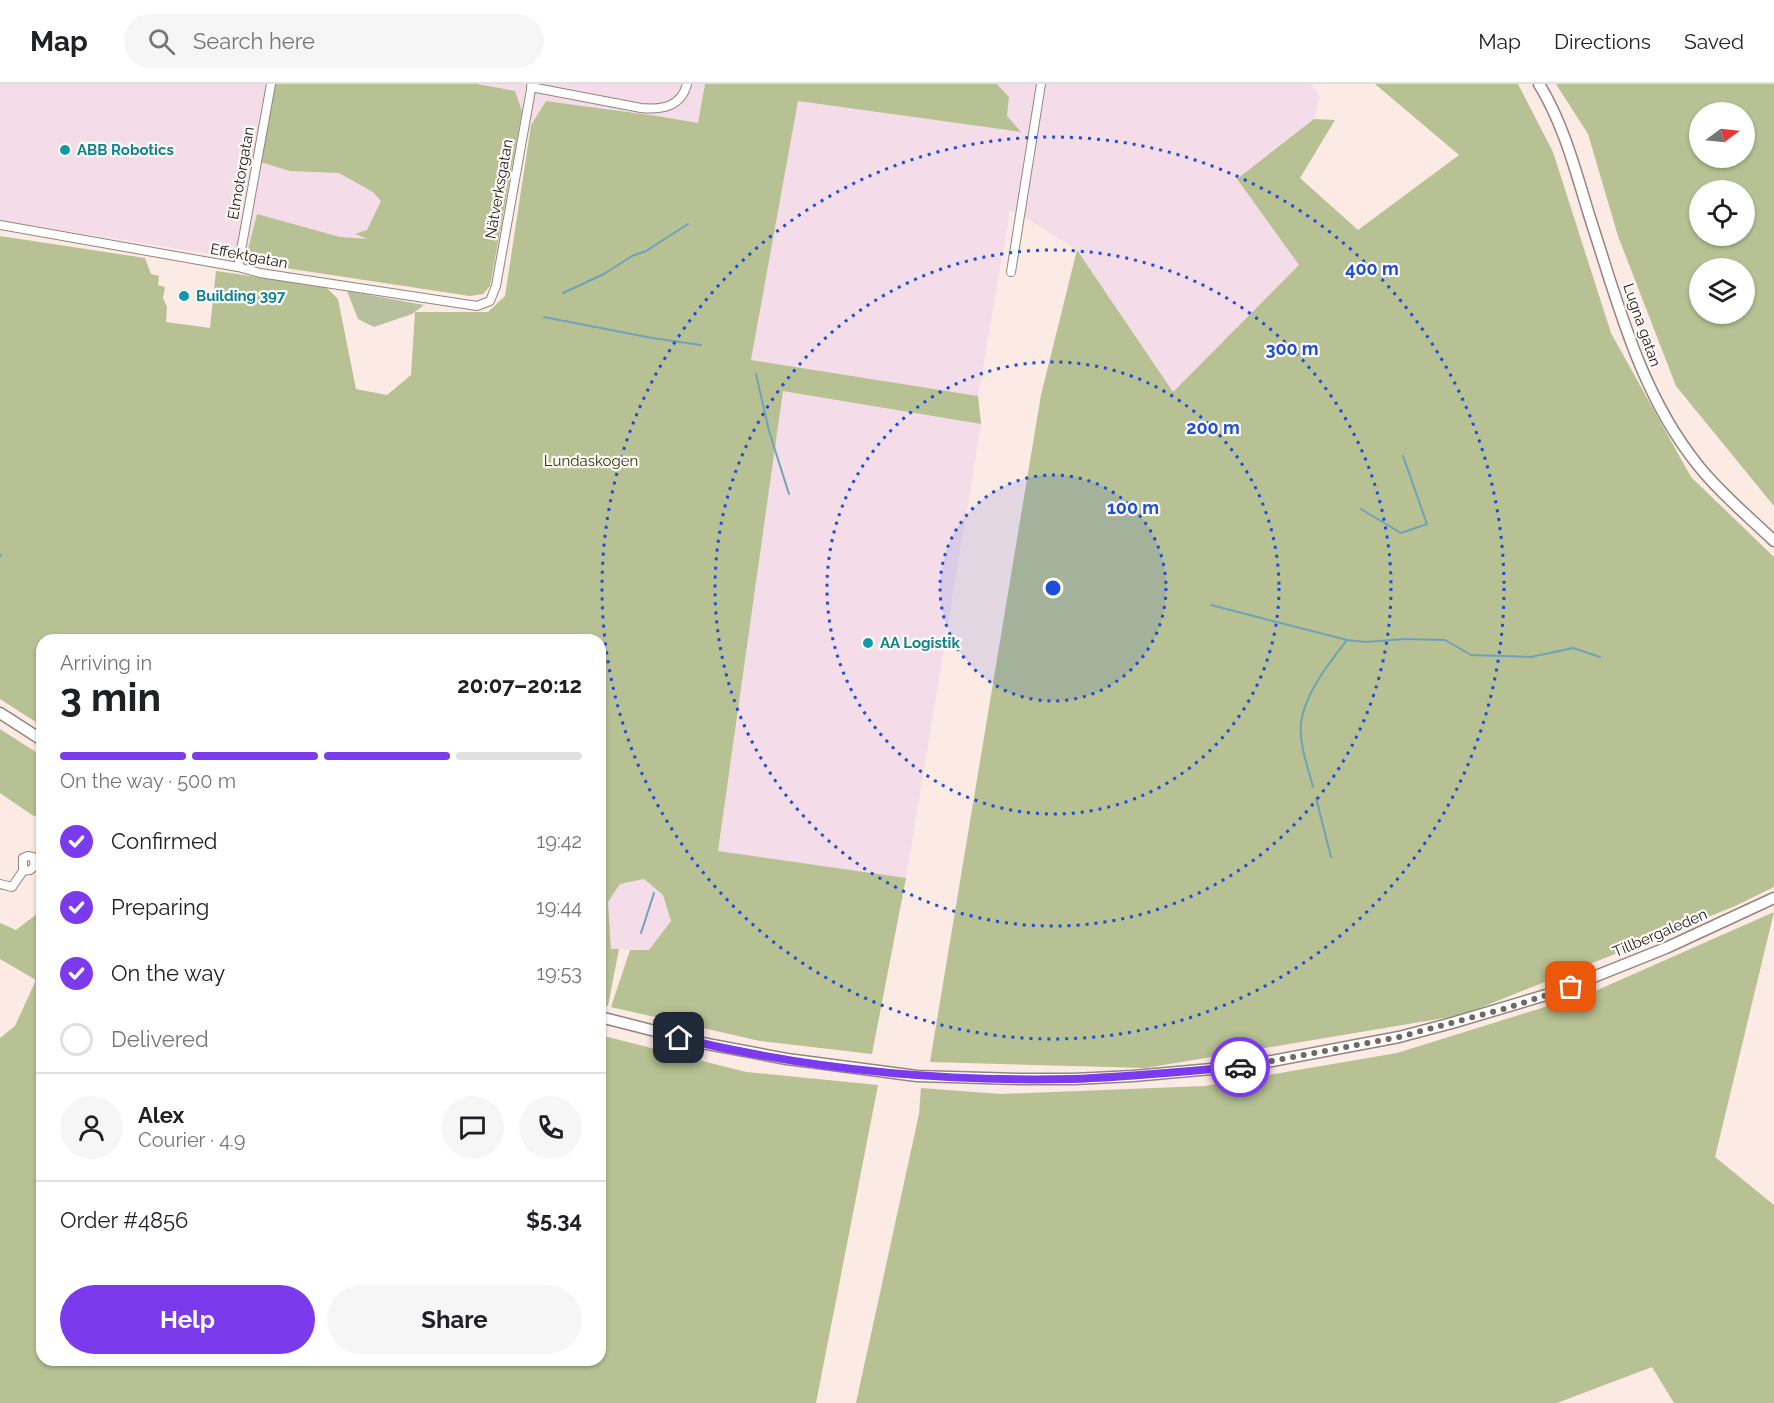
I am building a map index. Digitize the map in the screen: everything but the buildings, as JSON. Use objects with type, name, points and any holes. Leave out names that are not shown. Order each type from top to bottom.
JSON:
[{"type":"main road","name":"Lugna gatan","points":[[1539,84],[1554,113],[1568,149],[1631,343],[1652,393],[1698,465],[1774,541]]},
{"type":"main road","points":[[0,713],[36,736]]},
{"type":"main road","name":"Tillbergaleden","points":[[606,1019],[702,1043],[798,1060],[917,1076],[1074,1078],[1133,1076],[1245,1066],[1399,1037],[1556,992],[1666,948],[1774,898]]},
{"type":"street","name":"Elmotorgatan","points":[[238,267],[271,84]]},
{"type":"street","points":[[532,85],[641,108],[660,109],[677,102],[687,84]]},
{"type":"street","points":[[1011,272],[1041,84]]},
{"type":"street","name":"Nätverksgatan","points":[[492,298],[532,85]]},
{"type":"street","name":"Effektgatan","points":[[0,225],[238,267],[260,273],[470,306],[486,303],[492,298]]},
{"type":"street","points":[[0,884],[12,887],[23,870]]},
{"type":"shaded area","points":[[0,84],[705,84],[698,123],[546,101],[523,136],[490,286],[483,294],[470,296],[0,220]]},
{"type":"shaded area","points":[[997,84],[1311,84],[1320,96],[1314,119],[1237,179],[1300,265],[1173,393],[1077,250],[1019,213],[1010,211],[978,396],[751,360],[798,101],[1020,132],[1007,116],[1009,97]]},
{"type":"shaded area","points":[[783,390],[981,424],[906,878],[718,851]]},
{"type":"shaded area","points":[[644,879],[663,895],[671,921],[649,950],[611,949],[608,902],[620,884]]},
{"type":"green space","points":[[273,84],[477,84],[515,91],[522,111],[490,286],[483,294],[470,296],[245,262],[257,214],[340,237],[368,239],[355,234],[367,230],[381,201],[373,192],[339,173],[290,171],[260,162]]},
{"type":"green space","name":"Lundaskogen","points":[[705,84],[997,84],[1009,97],[1007,116],[1021,132],[798,101],[751,360],[978,396],[981,424],[783,391],[718,851],[906,878],[872,1054],[760,1041],[611,1007],[630,950],[649,950],[671,921],[663,895],[644,879],[620,884],[608,902],[611,949],[619,949],[608,1006],[606,1006],[606,634],[36,634],[36,722],[0,699],[0,236],[145,258],[151,274],[159,276],[158,285],[165,287],[163,298],[167,307],[166,322],[210,328],[216,271],[326,287],[338,299],[356,389],[387,395],[411,375],[415,312],[488,312],[505,296],[531,125],[546,101],[698,123]]},
{"type":"green space","points":[[1375,84],[1518,84],[1553,152],[1611,333],[1691,477],[1774,557],[1774,887],[1733,907],[1462,1015],[1146,1068],[930,1062],[1041,395],[1077,250],[1173,392],[1299,265],[1237,179],[1314,119],[1335,120],[1300,178],[1358,230],[1459,155]]},
{"type":"green space","points":[[1556,84],[1774,84],[1774,506],[1676,386],[1618,236],[1588,134]]},
{"type":"green space","points":[[347,291],[424,305],[412,314],[374,327],[358,319]]},
{"type":"green space","points":[[0,729],[36,752],[36,817],[0,793]]},
{"type":"green space","points":[[1774,912],[1715,1157],[1774,1205],[1774,1403],[1674,1403],[1652,1367],[1557,1403],[856,1403],[919,1114],[921,1088],[1001,1094],[1205,1086],[1397,1053],[1593,992]]},
{"type":"green space","points":[[36,915],[36,980],[0,959],[0,923],[16,930]]},
{"type":"green space","points":[[36,980],[36,1366],[606,1366],[606,1037],[746,1072],[878,1085],[816,1403],[0,1403],[0,1038],[15,1026]]},
{"type":"waterway","points":[[563,293],[604,274],[632,256],[646,251],[688,224]]},
{"type":"waterway","points":[[544,317],[701,345]]},
{"type":"waterway","points":[[756,374],[769,431],[789,494]]},
{"type":"waterway","points":[[1361,509],[1401,533],[1427,524],[1403,456]]},
{"type":"waterway","points":[[1211,605],[1347,640],[1315,685],[1304,710],[1301,723],[1302,742],[1313,787]]},
{"type":"waterway","points":[[1347,640],[1366,642],[1405,639],[1445,640],[1471,655],[1531,657],[1573,648],[1600,657]]},
{"type":"waterway","points":[[1316,798],[1331,857]]},
{"type":"waterway","points":[[641,933],[654,893]]},
{"type":"way so far","points":[[1240,1067],[1399,1037],[1507,1008],[1571,987]]},
{"type":"place","name":"ABB Robotics","points":[[65,150]]},
{"type":"place","name":"Building 397","points":[[184,296]]},
{"type":"place","name":"AA Logistik","points":[[868,643]]},
{"type":"route","points":[[679,1038],[787,1059],[917,1076],[1074,1078],[1133,1076],[1240,1067]]}]
